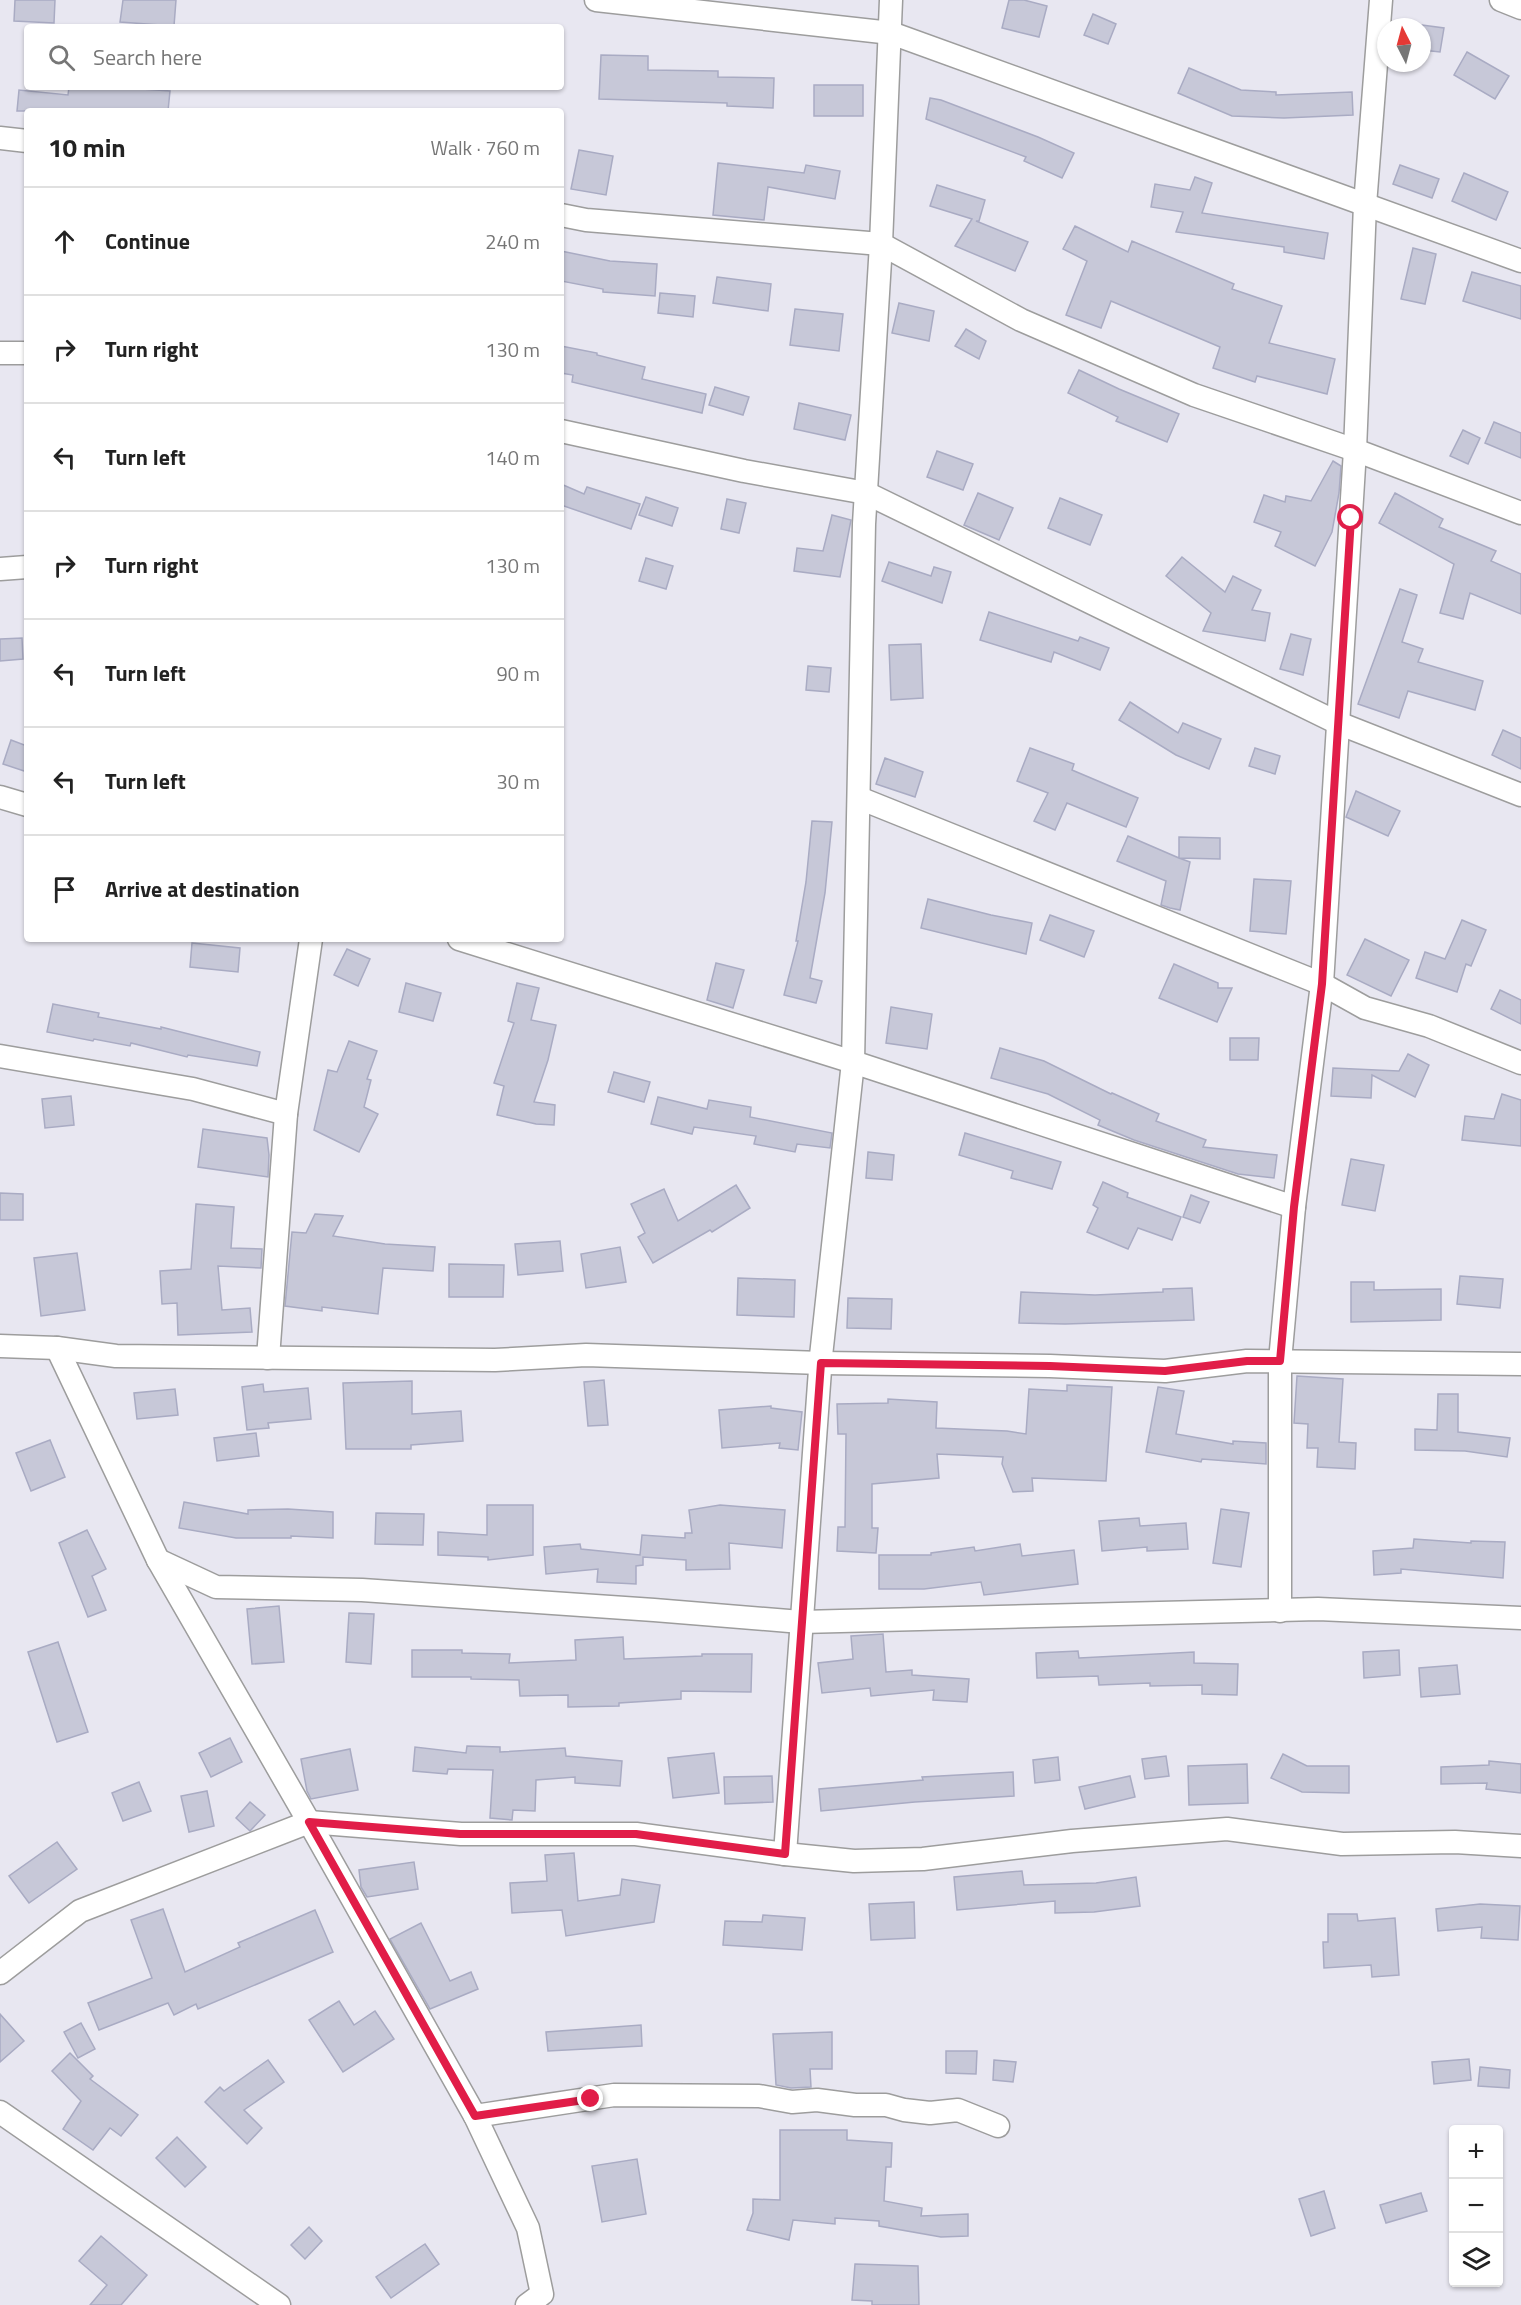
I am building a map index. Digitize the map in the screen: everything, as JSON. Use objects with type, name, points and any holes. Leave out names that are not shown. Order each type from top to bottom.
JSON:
[{"type":"street","points":[[596,0],[891,33],[1521,261]]},
{"type":"street","points":[[785,1854],[821,1363],[853,1062],[866,493],[881,244],[891,0]]},
{"type":"street","points":[[1280,1611],[1280,1361],[1294,1207],[1322,984],[1355,450],[1365,205],[1381,0]]},
{"type":"street","points":[[1501,0],[1521,8]]},
{"type":"street","points":[[0,138],[24,141]]},
{"type":"street","points":[[564,216],[586,220],[881,244],[1021,320],[1183,391],[1355,450],[1521,513]]},
{"type":"street","points":[[0,353],[24,353]]},
{"type":"street","points":[[564,432],[744,471],[866,493],[1338,723],[1521,795]]},
{"type":"street","points":[[0,569],[24,567]]},
{"type":"street","points":[[0,797],[24,804]]},
{"type":"street","points":[[859,798],[1322,984],[1365,1008],[1429,1026],[1521,1063]]},
{"type":"street","points":[[268,1358],[286,1114],[311,942]]},
{"type":"street","points":[[469,942],[853,1062],[1294,1207]]},
{"type":"street","points":[[0,1056],[193,1089],[286,1114]]},
{"type":"street","points":[[0,1346],[57,1348],[116,1356],[495,1360],[586,1355],[821,1363],[1050,1366],[1165,1371],[1247,1361],[1521,1364]]},
{"type":"street","points":[[57,1348],[158,1560],[475,2116],[528,2228],[542,2294],[527,2305]]},
{"type":"street","points":[[158,1560],[216,1587],[362,1590],[801,1622],[1318,1609],[1521,1618]]},
{"type":"street","points":[[0,1973],[80,1911],[309,1822],[460,1834],[636,1834],[854,1861],[923,1858],[1071,1841],[1227,1828],[1342,1844],[1455,1842],[1521,1846]]},
{"type":"street","points":[[475,2116],[614,2096],[759,2096],[792,2102],[817,2100],[855,2105],[886,2105],[930,2113],[958,2110],[998,2126]]},
{"type":"street","points":[[0,2112],[279,2305]]},
{"type":"building","points":[[15,0],[55,0],[54,23],[14,21]]},
{"type":"building","points":[[123,0],[176,0],[174,24],[120,22]]},
{"type":"building","points":[[1009,0],[1024,0],[1047,6],[1039,37],[1002,28]]},
{"type":"building","points":[[1093,14],[1116,24],[1108,44],[1084,35]]},
{"type":"building","points":[[1431,26],[1444,28],[1440,52],[1431,51]]},
{"type":"building","points":[[1467,52],[1509,76],[1495,99],[1454,75]]},
{"type":"building","points":[[601,55],[648,56],[648,70],[718,71],[718,77],[774,78],[773,108],[727,106],[727,103],[599,99]]},
{"type":"building","points":[[1189,68],[1241,90],[1276,92],[1276,95],[1352,92],[1353,115],[1284,118],[1232,116],[1178,93]]},
{"type":"building","points":[[814,85],[863,85],[863,116],[814,116]]},
{"type":"building","points":[[19,90],[68,95],[69,90],[170,91],[168,108],[24,108],[24,111],[17,111]]},
{"type":"building","points":[[930,98],[941,100],[1038,137],[1074,153],[1062,178],[1024,161],[1026,157],[926,119]]},
{"type":"building","points":[[579,150],[613,156],[606,195],[571,189]]},
{"type":"building","points":[[718,163],[804,173],[806,165],[840,171],[835,199],[768,187],[764,220],[713,215]]},
{"type":"building","points":[[1400,165],[1439,179],[1432,198],[1393,184]]},
{"type":"building","points":[[1464,173],[1508,192],[1496,220],[1452,201]]},
{"type":"building","points":[[1195,177],[1212,183],[1202,213],[1328,233],[1324,259],[1284,252],[1284,247],[1176,232],[1183,212],[1151,207],[1155,184],[1190,190]]},
{"type":"building","points":[[937,185],[985,200],[979,221],[976,221],[1028,242],[1015,271],[955,246],[972,219],[930,206]]},
{"type":"building","points":[[1075,226],[1128,252],[1132,241],[1234,284],[1232,289],[1282,306],[1269,343],[1335,359],[1327,394],[1257,376],[1255,382],[1213,368],[1220,347],[1111,301],[1101,328],[1066,315],[1087,261],[1063,249]]},
{"type":"building","points":[[1413,248],[1436,254],[1425,304],[1401,299]]},
{"type":"building","points":[[564,252],[610,261],[657,264],[655,296],[603,292],[603,289],[564,282]]},
{"type":"building","points":[[1472,272],[1521,286],[1521,319],[1463,301]]},
{"type":"building","points":[[717,277],[771,284],[768,311],[713,303]]},
{"type":"building","points":[[660,293],[695,296],[693,317],[658,313]]},
{"type":"building","points":[[899,303],[934,311],[929,341],[892,333]]},
{"type":"building","points":[[795,309],[843,314],[839,351],[790,345]]},
{"type":"building","points":[[966,329],[986,341],[979,359],[955,346]]},
{"type":"building","points":[[564,347],[597,353],[597,355],[645,367],[642,379],[706,394],[702,413],[572,382],[573,375],[564,374]]},
{"type":"building","points":[[1079,370],[1179,414],[1167,442],[1116,421],[1118,417],[1068,393]]},
{"type":"building","points":[[715,387],[749,397],[743,415],[709,405]]},
{"type":"building","points":[[799,403],[851,415],[845,440],[794,429]]},
{"type":"building","points":[[1494,422],[1521,433],[1521,458],[1485,443]]},
{"type":"building","points":[[1463,430],[1480,438],[1468,464],[1450,456]]},
{"type":"building","points":[[937,451],[973,464],[963,490],[927,477]]},
{"type":"building","points":[[1333,461],[1341,466],[1339,493],[1332,532],[1315,566],[1275,546],[1281,532],[1254,522],[1264,495],[1285,502],[1286,496],[1311,501]]},
{"type":"building","points":[[564,485],[584,494],[587,487],[640,504],[631,529],[564,506]]},
{"type":"building","points":[[978,493],[1013,508],[999,540],[964,525]]},
{"type":"building","points":[[1395,493],[1443,519],[1439,527],[1496,551],[1491,561],[1521,574],[1521,614],[1470,593],[1463,619],[1440,613],[1454,564],[1379,523]]},
{"type":"building","points":[[646,497],[678,508],[672,526],[639,515]]},
{"type":"building","points":[[1060,498],[1102,515],[1090,545],[1048,528]]},
{"type":"building","points":[[727,499],[746,503],[739,533],[721,529]]},
{"type":"building","points":[[832,515],[851,520],[840,577],[794,571],[797,548],[823,551]]},
{"type":"building","points":[[1182,557],[1225,592],[1233,576],[1261,590],[1252,610],[1270,613],[1265,641],[1203,631],[1211,613],[1166,576]]},
{"type":"building","points":[[646,558],[673,566],[666,589],[639,581]]},
{"type":"building","points":[[889,562],[931,576],[934,567],[951,572],[942,603],[882,581]]},
{"type":"building","points":[[1400,589],[1417,595],[1402,642],[1423,649],[1418,662],[1483,681],[1475,710],[1408,691],[1399,718],[1358,704]]},
{"type":"building","points":[[989,612],[1078,641],[1080,637],[1109,648],[1100,670],[1054,652],[1051,662],[980,640]]},
{"type":"building","points":[[1291,634],[1311,639],[1303,675],[1280,669]]},
{"type":"building","points":[[22,638],[23,659],[0,661],[0,639]]},
{"type":"building","points":[[921,644],[923,698],[891,700],[889,645]]},
{"type":"building","points":[[808,666],[831,668],[829,692],[806,690]]},
{"type":"building","points":[[1130,702],[1178,733],[1183,723],[1221,739],[1209,769],[1176,755],[1119,720]]},
{"type":"building","points":[[1503,730],[1521,738],[1521,769],[1492,755]]},
{"type":"building","points":[[11,740],[24,745],[24,771],[3,764]]},
{"type":"building","points":[[1030,748],[1074,764],[1072,770],[1138,798],[1126,827],[1067,803],[1055,830],[1034,821],[1048,793],[1017,781]]},
{"type":"building","points":[[1255,748],[1280,756],[1275,774],[1249,766]]},
{"type":"building","points":[[885,758],[923,772],[915,797],[876,784]]},
{"type":"building","points":[[1356,791],[1400,811],[1388,836],[1346,817]]},
{"type":"building","points":[[812,821],[832,822],[825,893],[810,978],[822,981],[816,1003],[784,995],[798,941],[796,941],[806,882]]},
{"type":"building","points":[[1128,836],[1190,862],[1180,910],[1161,905],[1166,881],[1117,861]]},
{"type":"building","points":[[1179,837],[1220,838],[1220,859],[1179,858]]},
{"type":"building","points":[[1254,879],[1291,881],[1286,934],[1250,931]]},
{"type":"building","points":[[928,899],[1032,923],[1026,954],[921,928]]},
{"type":"building","points":[[1050,915],[1094,931],[1084,957],[1040,940]]},
{"type":"building","points":[[1462,920],[1486,930],[1471,966],[1466,964],[1457,992],[1416,978],[1425,952],[1445,959]]},
{"type":"building","points":[[1365,939],[1409,960],[1391,996],[1347,975]]},
{"type":"building","points":[[192,943],[240,948],[238,972],[190,967]]},
{"type":"building","points":[[347,949],[370,959],[358,986],[334,975]]},
{"type":"building","points":[[716,963],[744,970],[733,1008],[707,1000]]},
{"type":"building","points":[[1174,964],[1218,983],[1218,988],[1232,988],[1217,1022],[1159,998]]},
{"type":"building","points":[[406,983],[441,993],[433,1021],[399,1012]]},
{"type":"building","points":[[517,983],[539,988],[531,1020],[556,1025],[548,1060],[534,1102],[555,1105],[554,1125],[536,1124],[497,1115],[504,1086],[494,1083],[514,1023],[508,1021]]},
{"type":"building","points":[[1500,990],[1521,1000],[1521,1024],[1491,1009]]},
{"type":"building","points":[[53,1004],[99,1013],[98,1017],[161,1029],[161,1027],[260,1052],[257,1066],[188,1055],[187,1057],[131,1043],[130,1046],[47,1032]]},
{"type":"building","points":[[891,1007],[932,1014],[927,1049],[886,1043]]},
{"type":"building","points":[[1230,1038],[1259,1038],[1258,1060],[1230,1060]]},
{"type":"building","points":[[349,1041],[377,1051],[367,1079],[371,1080],[364,1107],[378,1114],[359,1152],[314,1130],[328,1070],[337,1072]]},
{"type":"building","points":[[1000,1048],[1044,1061],[1111,1094],[1159,1114],[1156,1121],[1206,1140],[1203,1147],[1277,1155],[1274,1178],[1238,1174],[1134,1140],[1098,1125],[1100,1120],[1048,1094],[991,1078]]},
{"type":"building","points":[[1408,1054],[1429,1065],[1415,1097],[1372,1075],[1371,1098],[1331,1096],[1333,1068],[1399,1071]]},
{"type":"building","points":[[614,1072],[650,1082],[644,1102],[608,1092]]},
{"type":"building","points":[[1502,1094],[1521,1100],[1521,1146],[1462,1140],[1465,1116],[1494,1119]]},
{"type":"building","points":[[71,1096],[74,1125],[45,1128],[42,1099]]},
{"type":"building","points":[[658,1097],[707,1109],[709,1100],[751,1107],[750,1117],[832,1133],[830,1148],[797,1144],[795,1152],[754,1144],[756,1136],[694,1127],[692,1134],[651,1124]]},
{"type":"building","points":[[203,1129],[267,1138],[268,1177],[198,1167]]},
{"type":"building","points":[[965,1133],[1061,1162],[1052,1189],[1011,1178],[1013,1171],[959,1155]]},
{"type":"building","points":[[868,1152],[894,1155],[892,1180],[866,1178]]},
{"type":"building","points":[[1351,1159],[1384,1165],[1375,1211],[1342,1205]]},
{"type":"building","points":[[1103,1182],[1128,1193],[1127,1197],[1181,1217],[1172,1240],[1138,1228],[1128,1249],[1087,1232],[1098,1208],[1093,1205]]},
{"type":"building","points":[[736,1185],[750,1208],[712,1232],[710,1230],[653,1263],[638,1237],[645,1233],[631,1204],[664,1189],[678,1221]]},
{"type":"building","points":[[0,1193],[23,1194],[23,1220],[0,1220]]},
{"type":"building","points":[[1191,1195],[1209,1202],[1200,1223],[1183,1217]]},
{"type":"building","points":[[196,1204],[234,1207],[231,1248],[262,1249],[261,1268],[218,1266],[222,1310],[250,1308],[252,1332],[178,1335],[177,1303],[162,1304],[160,1271],[191,1269]]},
{"type":"building","points":[[315,1214],[343,1216],[333,1236],[385,1244],[435,1247],[433,1271],[383,1268],[378,1314],[322,1307],[322,1311],[285,1306],[292,1232],[306,1233]]},
{"type":"building","points":[[560,1241],[563,1271],[518,1275],[515,1244]]},
{"type":"building","points":[[620,1247],[626,1282],[586,1288],[581,1254]]},
{"type":"building","points":[[77,1253],[85,1310],[41,1316],[34,1258]]},
{"type":"building","points":[[449,1264],[504,1265],[503,1297],[449,1297]]},
{"type":"building","points":[[1460,1276],[1503,1279],[1500,1308],[1457,1304]]},
{"type":"building","points":[[738,1278],[795,1280],[794,1317],[737,1315]]},
{"type":"building","points":[[1351,1282],[1374,1282],[1374,1290],[1441,1289],[1441,1320],[1351,1322]]},
{"type":"building","points":[[1192,1288],[1194,1320],[1019,1323],[1021,1292],[1095,1295],[1163,1292],[1163,1289]]},
{"type":"building","points":[[848,1298],[892,1299],[891,1329],[847,1328]]},
{"type":"building","points":[[1297,1376],[1343,1379],[1339,1442],[1356,1443],[1355,1469],[1317,1467],[1318,1448],[1307,1448],[1308,1424],[1294,1423]]},
{"type":"building","points":[[604,1380],[608,1425],[588,1426],[584,1382]]},
{"type":"building","points":[[412,1381],[412,1414],[461,1411],[463,1441],[411,1445],[411,1449],[346,1449],[343,1383]]},
{"type":"building","points":[[263,1384],[264,1392],[308,1388],[311,1419],[268,1423],[269,1428],[247,1430],[242,1387]]},
{"type":"building","points":[[1067,1385],[1112,1387],[1106,1481],[1032,1478],[1033,1491],[1013,1492],[1002,1464],[1003,1457],[937,1454],[939,1478],[872,1484],[872,1528],[878,1528],[876,1553],[837,1551],[838,1527],[845,1527],[846,1434],[838,1434],[837,1404],[888,1403],[888,1399],[937,1402],[936,1428],[1026,1434],[1029,1389],[1067,1391]]},
{"type":"building","points":[[1158,1387],[1184,1391],[1176,1434],[1233,1444],[1233,1441],[1266,1443],[1266,1464],[1202,1459],[1201,1462],[1146,1452]]},
{"type":"building","points":[[175,1389],[178,1415],[137,1419],[134,1393]]},
{"type":"building","points":[[1438,1394],[1458,1394],[1458,1432],[1510,1438],[1507,1457],[1465,1451],[1415,1450],[1415,1429],[1437,1430]]},
{"type":"building","points":[[771,1406],[771,1408],[802,1412],[798,1450],[779,1448],[780,1443],[722,1448],[719,1410]]},
{"type":"building","points":[[256,1433],[259,1456],[217,1461],[214,1438]]},
{"type":"building","points":[[50,1440],[65,1477],[31,1491],[16,1453]]},
{"type":"building","points":[[184,1502],[248,1514],[248,1510],[288,1509],[333,1512],[333,1538],[291,1536],[291,1538],[236,1538],[179,1528]]},
{"type":"building","points":[[487,1505],[533,1505],[533,1555],[488,1560],[488,1557],[438,1555],[438,1532],[487,1535]]},
{"type":"building","points":[[720,1505],[785,1510],[782,1548],[729,1543],[730,1569],[686,1570],[686,1560],[643,1557],[643,1565],[636,1566],[636,1584],[597,1582],[598,1569],[546,1574],[544,1547],[580,1544],[581,1549],[640,1555],[642,1535],[685,1538],[685,1533],[692,1533],[689,1510]]},
{"type":"building","points":[[1221,1509],[1249,1513],[1241,1567],[1213,1563]]},
{"type":"building","points":[[376,1513],[424,1514],[423,1545],[375,1544]]},
{"type":"building","points":[[1139,1518],[1140,1526],[1186,1523],[1188,1549],[1147,1551],[1147,1547],[1102,1551],[1099,1521]]},
{"type":"building","points":[[87,1530],[106,1569],[92,1576],[106,1610],[88,1617],[59,1543]]},
{"type":"building","points":[[1414,1539],[1471,1543],[1471,1541],[1505,1542],[1503,1578],[1401,1569],[1401,1573],[1374,1575],[1373,1551],[1413,1548]]},
{"type":"building","points":[[1020,1544],[1022,1556],[1074,1550],[1078,1584],[984,1595],[981,1582],[924,1589],[879,1589],[879,1555],[931,1555],[931,1553],[974,1547],[975,1551]]},
{"type":"building","points":[[279,1606],[284,1662],[252,1664],[247,1609]]},
{"type":"building","points":[[349,1613],[374,1614],[371,1664],[346,1662]]},
{"type":"building","points":[[883,1634],[886,1672],[912,1670],[912,1675],[969,1679],[967,1702],[933,1700],[934,1690],[871,1696],[870,1688],[822,1693],[818,1663],[853,1659],[851,1636]]},
{"type":"building","points":[[623,1637],[624,1659],[702,1656],[702,1654],[752,1654],[751,1692],[681,1691],[681,1699],[619,1703],[619,1706],[568,1707],[568,1695],[520,1696],[519,1680],[412,1677],[412,1650],[462,1650],[462,1653],[510,1654],[509,1663],[576,1660],[575,1640]]},
{"type":"building","points":[[58,1642],[88,1732],[57,1742],[28,1652]]},
{"type":"building","points":[[1399,1650],[1400,1675],[1364,1678],[1363,1652]]},
{"type":"building","points":[[1078,1651],[1079,1658],[1194,1652],[1194,1663],[1238,1664],[1237,1695],[1202,1694],[1202,1685],[1150,1686],[1150,1683],[1099,1685],[1098,1676],[1037,1678],[1036,1653]]},
{"type":"building","points":[[1457,1665],[1460,1694],[1421,1697],[1419,1668]]},
{"type":"building","points":[[230,1738],[242,1762],[211,1777],[199,1753]]},
{"type":"building","points":[[467,1746],[500,1747],[500,1752],[565,1748],[566,1756],[622,1761],[620,1786],[575,1783],[575,1777],[536,1780],[535,1811],[513,1810],[512,1820],[490,1818],[493,1770],[448,1769],[447,1774],[413,1771],[415,1747],[466,1753]]},
{"type":"building","points":[[350,1749],[358,1790],[311,1799],[307,1791],[301,1759]]},
{"type":"building","points":[[714,1753],[719,1793],[673,1798],[668,1758]]},
{"type":"building","points":[[1283,1754],[1307,1766],[1349,1766],[1349,1793],[1302,1792],[1271,1778]]},
{"type":"building","points":[[1166,1756],[1169,1776],[1145,1779],[1142,1759]]},
{"type":"building","points":[[1058,1757],[1060,1780],[1035,1783],[1033,1760]]},
{"type":"building","points":[[1489,1761],[1521,1764],[1521,1793],[1486,1789],[1487,1783],[1441,1784],[1441,1767],[1489,1765]]},
{"type":"building","points":[[1247,1764],[1248,1803],[1189,1805],[1188,1766]]},
{"type":"building","points":[[1013,1772],[1014,1796],[821,1811],[819,1789],[923,1780],[922,1777]]},
{"type":"building","points":[[772,1776],[773,1802],[725,1804],[724,1777]]},
{"type":"building","points":[[1130,1776],[1135,1797],[1085,1809],[1079,1787]]},
{"type":"building","points":[[139,1782],[151,1811],[123,1821],[112,1793]]},
{"type":"building","points":[[207,1791],[214,1826],[189,1832],[181,1796]]},
{"type":"building","points":[[250,1802],[265,1815],[250,1831],[236,1818]]},
{"type":"building","points":[[57,1842],[77,1869],[29,1903],[9,1876]]},
{"type":"building","points":[[574,1853],[578,1901],[620,1895],[622,1879],[660,1885],[654,1922],[566,1936],[562,1910],[512,1913],[510,1883],[547,1881],[545,1855]]},
{"type":"building","points":[[414,1862],[418,1889],[367,1897],[361,1887],[359,1870]]},
{"type":"building","points":[[1022,1871],[1024,1885],[1096,1883],[1136,1877],[1140,1906],[1094,1912],[1055,1913],[1055,1901],[957,1910],[954,1877]]},
{"type":"building","points":[[914,1902],[915,1938],[871,1940],[869,1904]]},
{"type":"building","points":[[1480,1904],[1520,1906],[1518,1940],[1481,1938],[1482,1927],[1438,1931],[1436,1909]]},
{"type":"building","points":[[163,1909],[185,1972],[240,1947],[238,1943],[315,1910],[333,1952],[198,2009],[196,2004],[174,2015],[168,2003],[99,2030],[88,2003],[152,1978],[131,1920]]},
{"type":"building","points":[[1328,1914],[1357,1914],[1358,1921],[1395,1918],[1399,1975],[1372,1977],[1371,1965],[1324,1968],[1323,1942],[1328,1942]]},
{"type":"building","points":[[763,1915],[805,1918],[802,1950],[723,1945],[725,1921],[762,1922]]},
{"type":"building","points":[[421,1923],[450,1981],[471,1972],[478,1989],[430,2009],[390,1939]]},
{"type":"building","points":[[339,2001],[354,2025],[375,2011],[394,2039],[343,2072],[309,2020]]},
{"type":"building","points":[[0,2014],[24,2041],[0,2062]]},
{"type":"building","points":[[81,2023],[95,2049],[78,2058],[64,2032]]},
{"type":"building","points":[[641,2025],[642,2046],[548,2051],[546,2032]]},
{"type":"building","points":[[832,2032],[832,2069],[810,2069],[811,2087],[791,2088],[776,2085],[773,2034]]},
{"type":"building","points":[[946,2051],[977,2051],[976,2074],[946,2073]]},
{"type":"building","points":[[70,2053],[93,2076],[90,2079],[138,2115],[121,2136],[110,2128],[93,2150],[63,2129],[81,2101],[52,2071]]},
{"type":"building","points":[[1469,2059],[1471,2080],[1434,2084],[1432,2062]]},
{"type":"building","points":[[268,2060],[284,2082],[244,2110],[262,2128],[247,2144],[205,2102],[220,2087],[224,2091]]},
{"type":"building","points":[[994,2060],[1016,2062],[1013,2082],[993,2080]]},
{"type":"building","points":[[1480,2067],[1510,2070],[1509,2088],[1478,2086]]},
{"type":"building","points":[[780,2130],[847,2130],[847,2140],[892,2143],[891,2167],[886,2167],[884,2201],[922,2208],[921,2216],[968,2214],[968,2236],[941,2237],[879,2226],[879,2221],[835,2218],[835,2224],[793,2220],[789,2240],[747,2230],[753,2213],[753,2199],[780,2200]]},
{"type":"building","points":[[177,2137],[206,2167],[185,2187],[156,2158]]},
{"type":"building","points":[[637,2159],[646,2214],[602,2222],[592,2166]]},
{"type":"building","points":[[1324,2191],[1335,2228],[1311,2236],[1299,2199]]},
{"type":"building","points":[[1421,2193],[1427,2211],[1386,2223],[1380,2205]]},
{"type":"building","points":[[309,2227],[322,2241],[305,2259],[291,2245]]},
{"type":"building","points":[[101,2236],[147,2275],[121,2305],[90,2305],[107,2285],[79,2261]]},
{"type":"building","points":[[425,2244],[439,2264],[391,2298],[376,2277]]},
{"type":"building","points":[[855,2264],[918,2266],[919,2305],[872,2305],[872,2301],[852,2300]]},
{"type":"route","points":[[591,2099],[475,2116],[309,1822],[460,1834],[636,1834],[785,1854],[821,1363],[1050,1366],[1165,1371],[1247,1361],[1280,1361],[1294,1207],[1322,984],[1351,518]]}]
